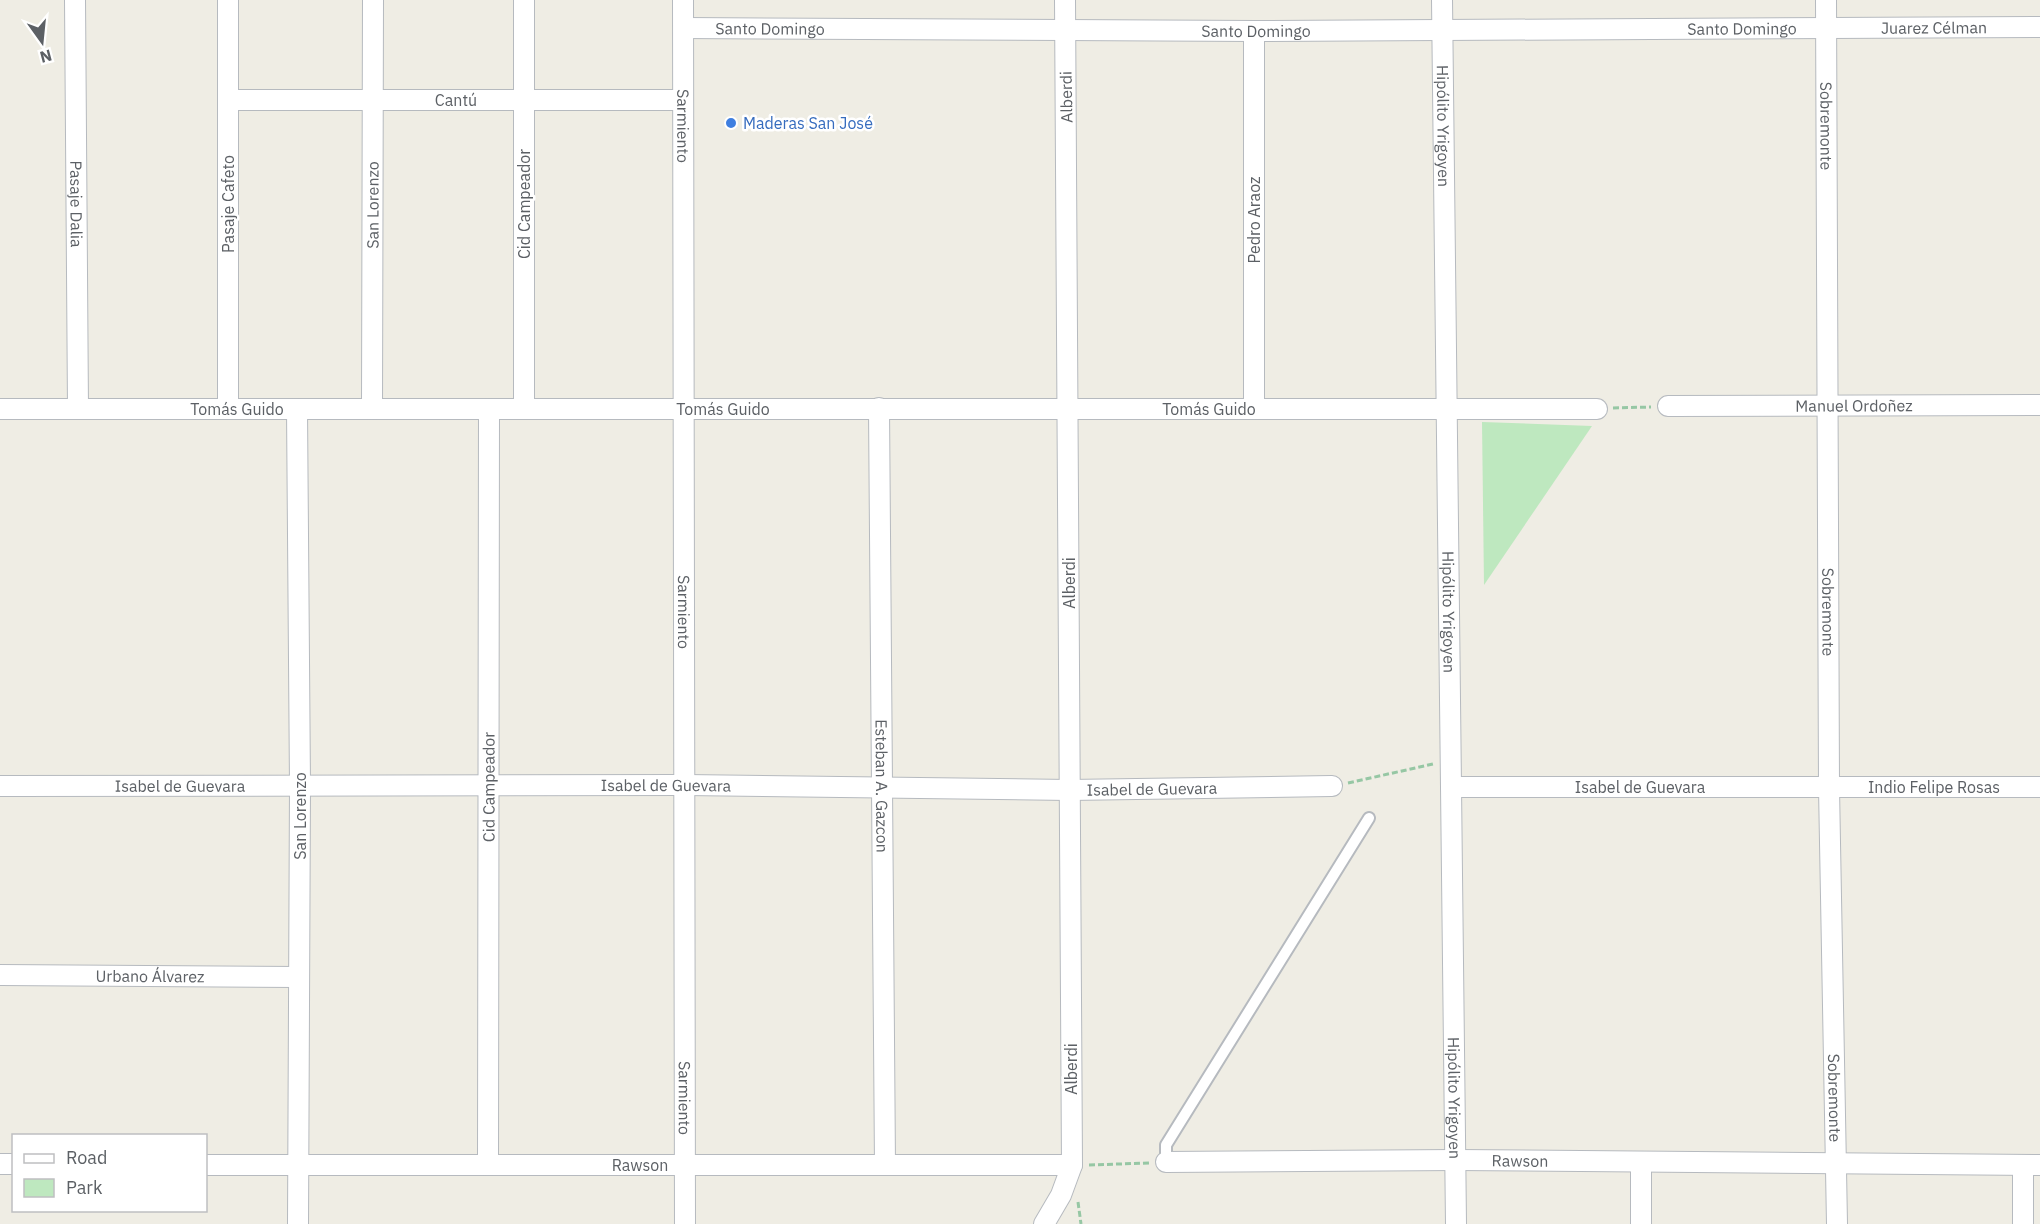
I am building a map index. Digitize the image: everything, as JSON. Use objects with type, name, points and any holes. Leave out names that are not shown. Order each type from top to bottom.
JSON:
[{"type":"street","name":"Pasaje Dalia","points":[[75,0],[78,409]]},
{"type":"street","name":"Pasaje Cafeto","points":[[228,0],[228,409]]},
{"type":"street","name":"San Lorenzo","points":[[372,0],[372,409]]},
{"type":"street","name":"Cid Campeador","points":[[524,0],[524,409]]},
{"type":"street","name":"Sarmiento","points":[[683,0],[685,1224]]},
{"type":"street","name":"Alberdi","points":[[1065,0],[1072,1165]]},
{"type":"street","name":"Hipólito Yrigoyen","points":[[1442,0],[1456,1224]]},
{"type":"street","name":"Sobremonte","points":[[1826,0],[1829,788],[1837,1224]]},
{"type":"street","name":"Juarez Célman","points":[[1826,29],[2040,27]]},
{"type":"street","name":"Santo Domingo","points":[[684,28],[1254,32],[1826,29]]},
{"type":"street","name":"Pedro Araoz","points":[[1254,32],[1254,408]]},
{"type":"street","name":"Cantú","points":[[228,100],[683,100]]},
{"type":"street","name":"Manuel Ordoñez","points":[[1668,406],[2040,405]]},
{"type":"street","name":"Esteban A. Gazcon","points":[[879,408],[885,1165]]},
{"type":"street","name":"Tomás Guido","points":[[0,409],[1445,409]]},
{"type":"street","name":"San Lorenzo","points":[[297,409],[300,786],[298,1224]]},
{"type":"street","name":"Cid Campeador","points":[[488,1165],[489,409]]},
{"type":"street","points":[[1445,409],[1597,409]]},
{"type":"street","name":"Isabel de Guevara","points":[[0,786],[490,784],[1069,790],[1332,786]]},
{"type":"street","name":"Isabel de Guevara","points":[[1451,787],[1829,788]]},
{"type":"street","name":"Indio Felipe Rosas","points":[[1829,788],[2040,787]]},
{"type":"street","name":"Urbano Álvarez","points":[[0,975],[298,976]]},
{"type":"street","name":"Rawson","points":[[1166,1162],[1456,1160],[2031,1165]]},
{"type":"street","points":[[1641,1162],[1641,1224]]},
{"type":"street","name":"Rawson","points":[[207,1165],[686,1167],[1072,1165]]},
{"type":"street","points":[[1044,1224],[1061,1195],[1072,1165]]},
{"type":"street","points":[[2023,1224],[2031,1165]]},
{"type":"lane","points":[[1166,1162],[1166,1145],[1369,818]]},
{"type":"path","points":[[1597,409],[1668,406]]},
{"type":"path","points":[[1332,786],[1451,760]]},
{"type":"path","points":[[1072,1165],[1166,1162]]},
{"type":"path","points":[[1077,1200],[1081,1224]]},
{"type":"green space","points":[[1482,422],[1592,426],[1484,585]]},
{"type":"place","name":"Maderas San José","points":[[731,123]]}]
